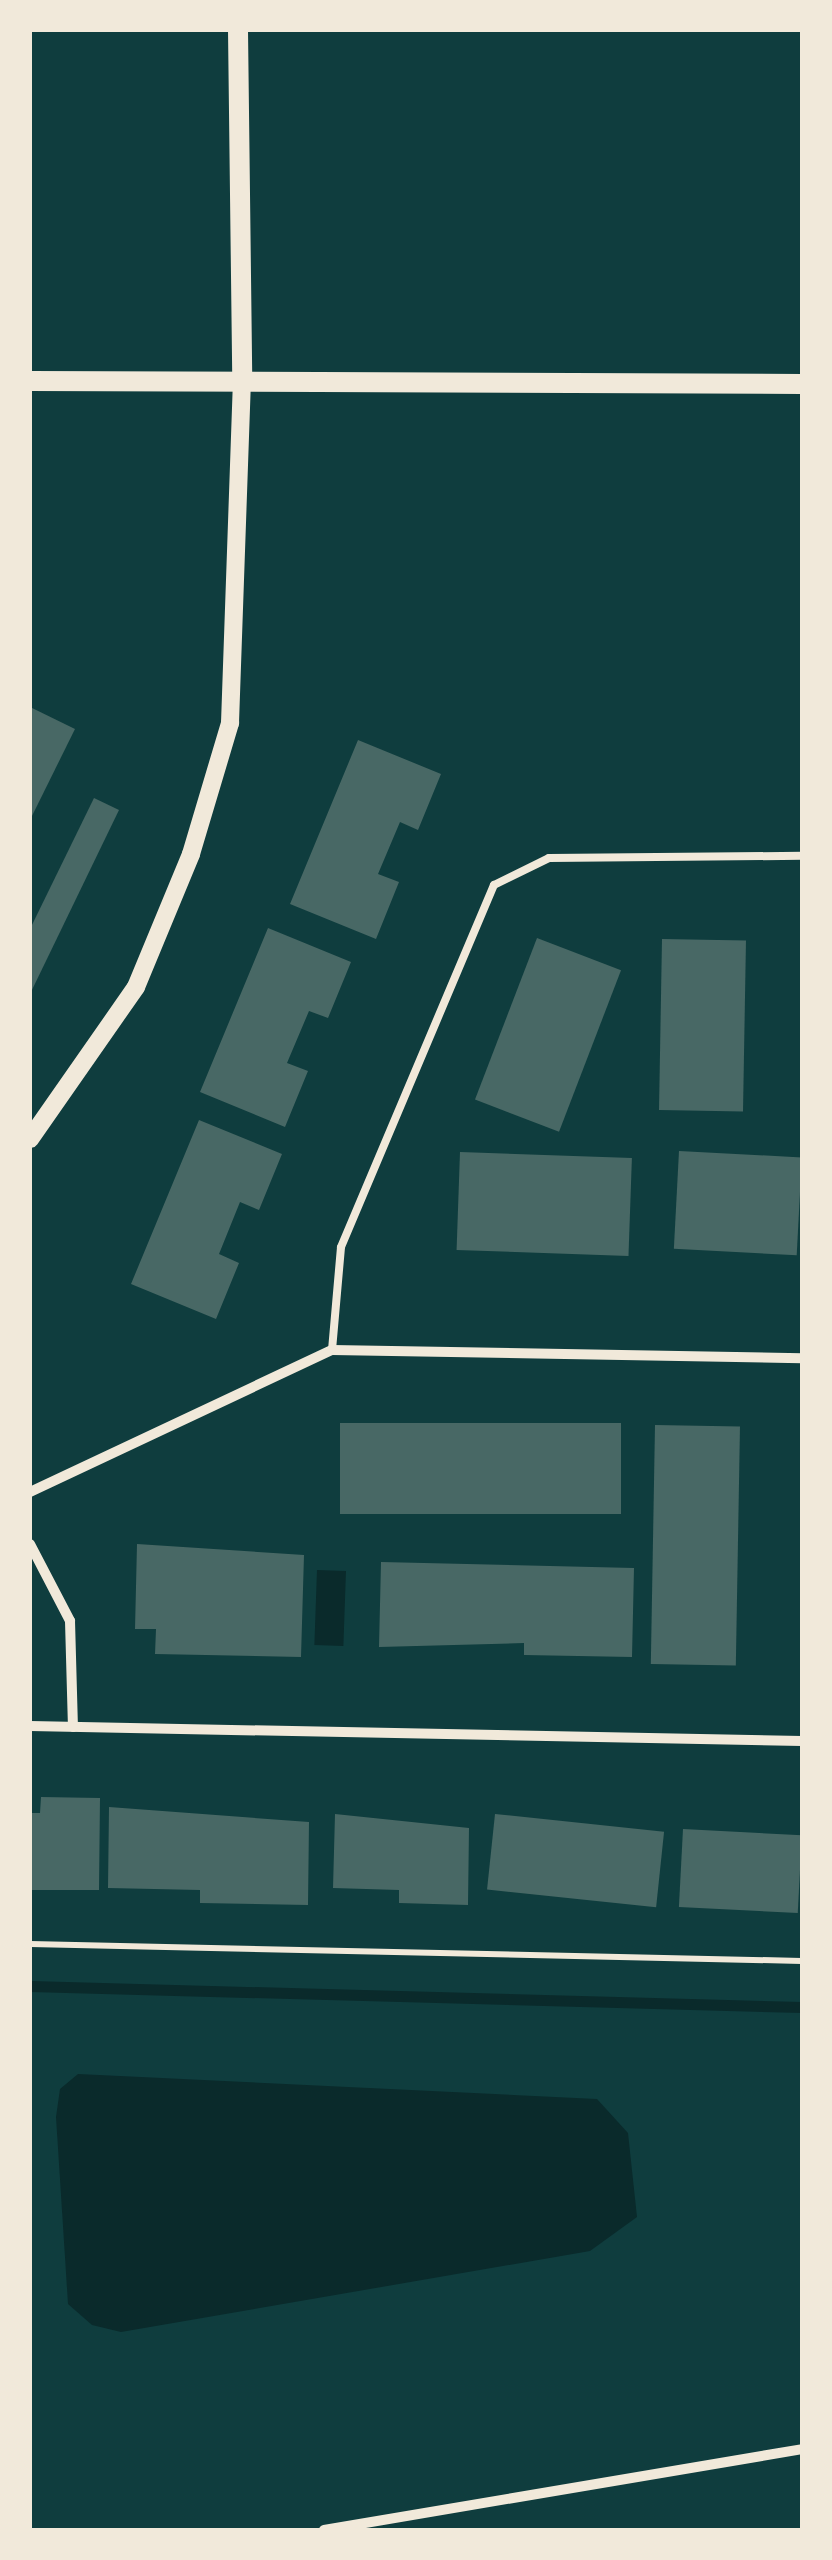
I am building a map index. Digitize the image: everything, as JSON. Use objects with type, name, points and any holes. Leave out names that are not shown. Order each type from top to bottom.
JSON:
[{"type":"main road","points":[[238,30],[242,382]]},
{"type":"main road","points":[[30,381],[802,384]]},
{"type":"street","points":[[30,1139],[136,987],[191,854],[230,723],[242,382]]},
{"type":"street","points":[[30,1492],[332,1350],[802,1358]]},
{"type":"street","points":[[30,1544],[70,1621],[73,1727]]},
{"type":"street","points":[[30,1726],[802,1742]]},
{"type":"street","points":[[324,2530],[802,2449]]},
{"type":"lane","points":[[332,1350],[342,1246],[494,885],[549,858],[802,856]]},
{"type":"path","points":[[30,1944],[802,1961]]},
{"type":"water","points":[[317,1570],[346,1571],[343,1646],[314,1645]]},
{"type":"water","points":[[78,2074],[597,2099],[628,2133],[637,2217],[590,2251],[121,2332],[92,2325],[68,2304],[56,2117],[60,2089]]},
{"type":"building","points":[[30,707],[75,729],[30,820]]},
{"type":"building","points":[[358,740],[441,774],[418,830],[400,822],[378,874],[399,882],[376,939],[290,904]]},
{"type":"building","points":[[94,798],[119,810],[30,994],[30,929]]},
{"type":"building","points":[[268,928],[351,962],[328,1018],[309,1011],[287,1063],[308,1071],[285,1127],[200,1092]]},
{"type":"building","points":[[537,938],[621,970],[559,1132],[475,1100]]},
{"type":"building","points":[[662,939],[746,940],[743,1111],[659,1110]]},
{"type":"building","points":[[199,1120],[282,1154],[259,1210],[240,1202],[219,1254],[239,1263],[216,1319],[131,1284]]},
{"type":"building","points":[[679,1151],[802,1157],[797,1255],[674,1249]]},
{"type":"building","points":[[460,1152],[632,1158],[628,1256],[457,1250]]},
{"type":"building","points":[[340,1423],[621,1423],[621,1514],[340,1514]]},
{"type":"building","points":[[655,1425],[740,1426],[736,1665],[651,1664]]},
{"type":"building","points":[[137,1544],[304,1555],[301,1657],[155,1654],[156,1629],[135,1629]]},
{"type":"building","points":[[381,1562],[634,1568],[632,1657],[524,1655],[524,1643],[379,1647]]},
{"type":"building","points":[[41,1797],[100,1798],[99,1890],[30,1890],[30,1813],[40,1813]]},
{"type":"building","points":[[109,1807],[309,1822],[308,1905],[200,1903],[200,1890],[108,1888]]},
{"type":"building","points":[[335,1814],[469,1828],[468,1905],[399,1903],[399,1890],[333,1888]]},
{"type":"building","points":[[495,1814],[664,1832],[656,1907],[487,1890]]},
{"type":"building","points":[[683,1829],[802,1835],[798,1913],[679,1907]]},
{"type":"waterway","points":[[30,1986],[802,2007]]}]
